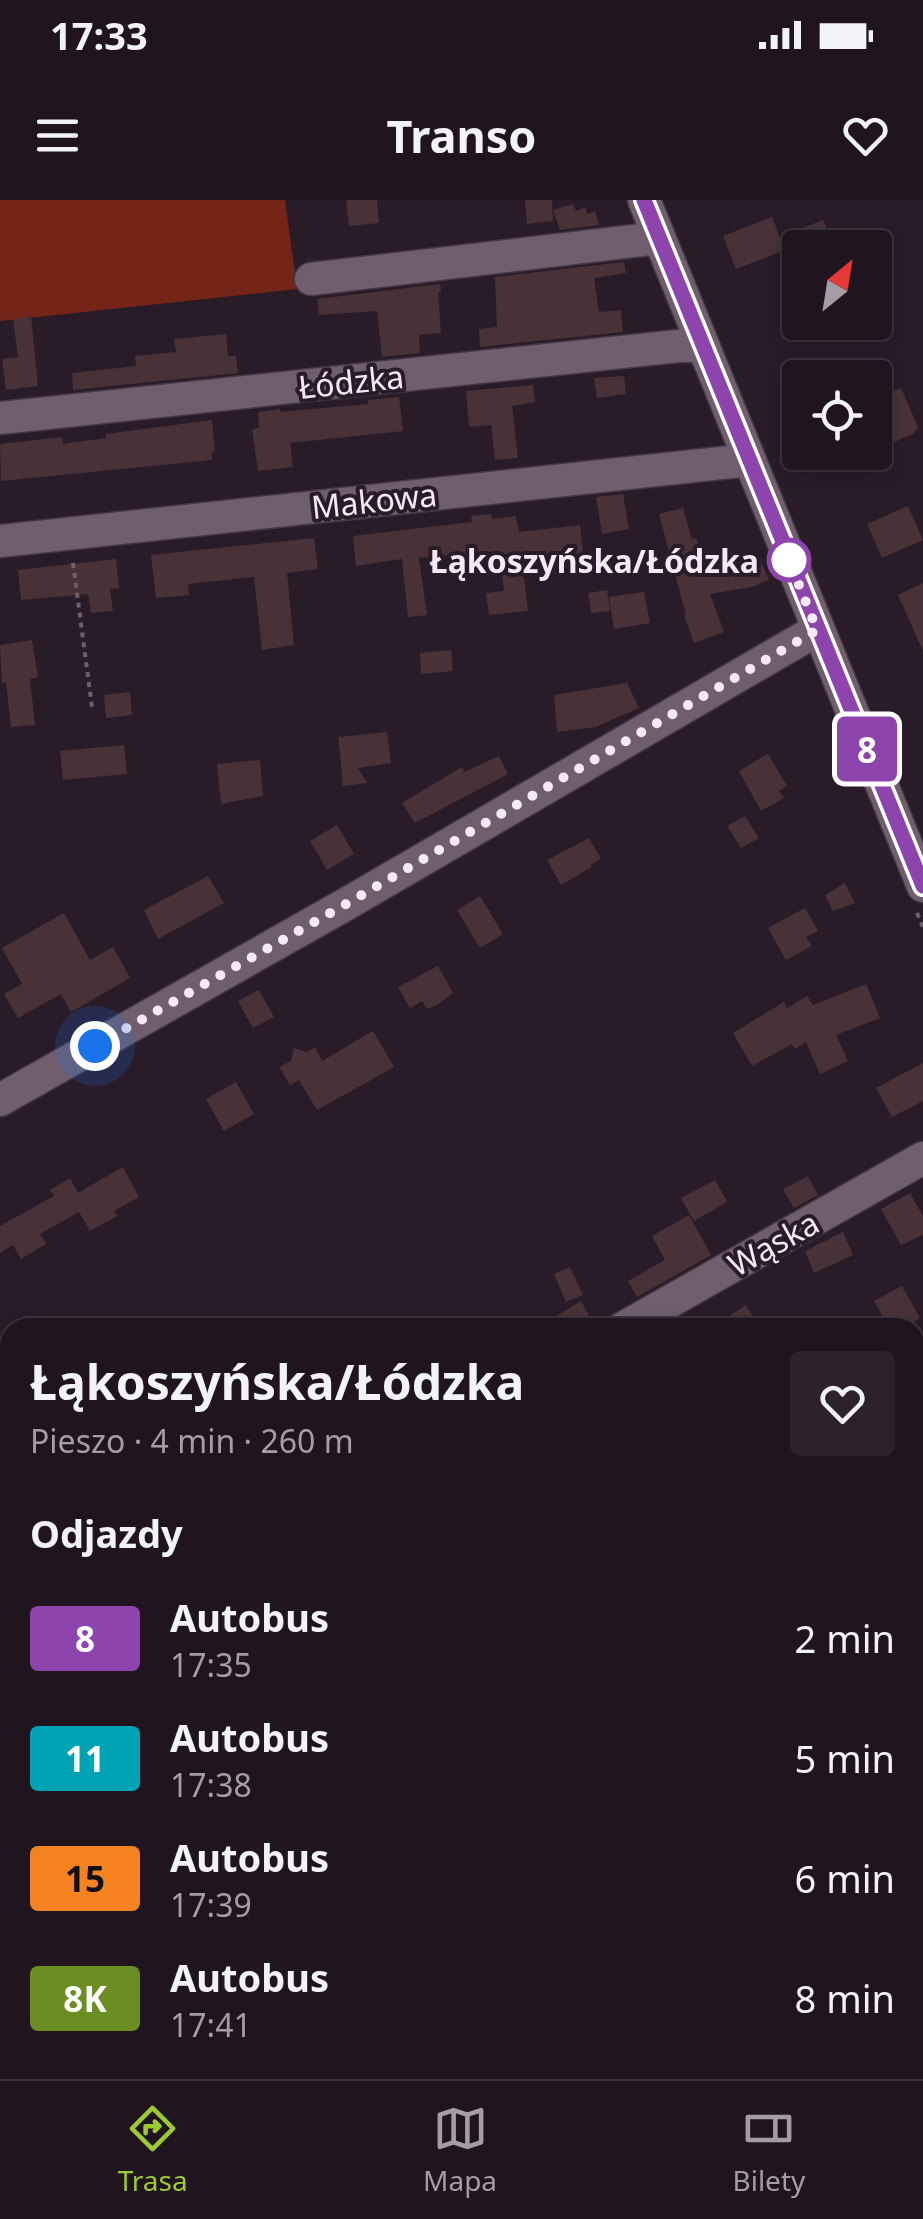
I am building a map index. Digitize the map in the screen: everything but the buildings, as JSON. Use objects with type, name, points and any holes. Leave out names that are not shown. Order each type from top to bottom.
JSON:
[{"type":"street","points":[[644,200],[923,886]]},
{"type":"street","points":[[311,279],[660,238]]},
{"type":"street","name":"Łódzka","points":[[0,418],[702,346]]},
{"type":"street","name":"Makowa","points":[[0,540],[749,460]]},
{"type":"street","points":[[0,1100],[817,630]]},
{"type":"street","name":"Wąska","points":[[641,1318],[923,1158]]},
{"type":"path","points":[[70,533],[92,707]]},
{"type":"shaded area","points":[[0,200],[285,200],[297,289],[0,321]]},
{"type":"bus line","name":"8","points":[[644,200],[923,886]]},
{"type":"place","name":"Łąkoszyńska/Łódzka","points":[[789,560]]},
{"type":"route","points":[[95,1046],[817,630],[789,560]]}]
